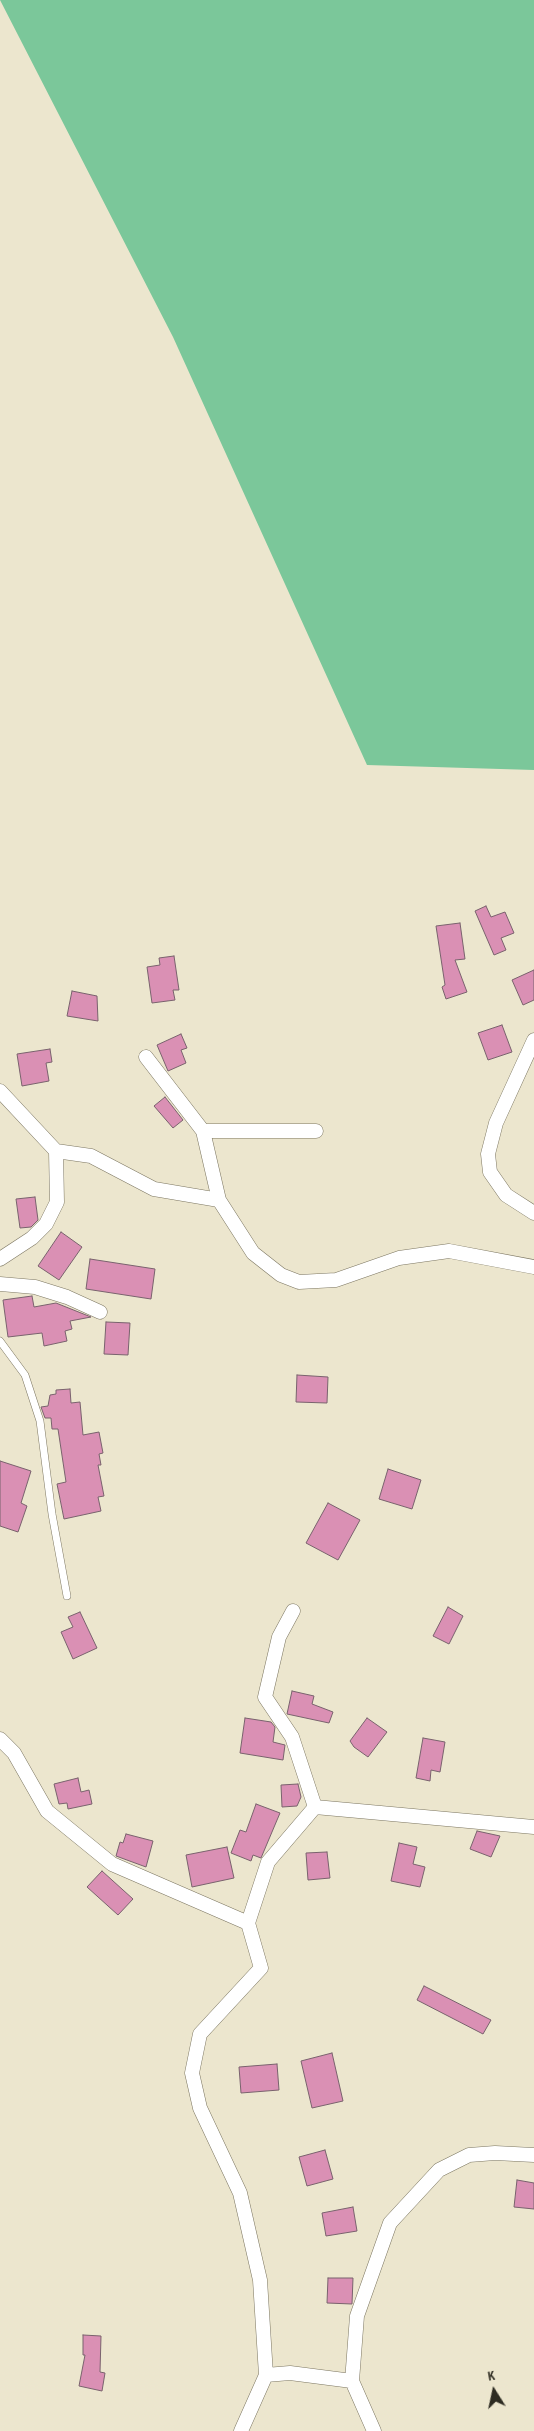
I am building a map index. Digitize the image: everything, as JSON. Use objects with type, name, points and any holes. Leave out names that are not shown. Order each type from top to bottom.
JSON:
[{"type":"street","points":[[534,1040],[496,1123],[488,1154],[490,1172],[506,1195],[534,1212]]},
{"type":"street","points":[[146,1057],[203,1131],[220,1200],[253,1253],[281,1275],[299,1282],[336,1280],[399,1258],[449,1250],[534,1267]]},
{"type":"street","points":[[0,1091],[56,1151],[91,1156],[154,1189],[220,1200]]},
{"type":"street","points":[[203,1131],[316,1131]]},
{"type":"street","points":[[0,1259],[32,1238],[46,1224],[57,1202],[56,1151]]},
{"type":"street","points":[[0,1284],[35,1287],[67,1296],[100,1312]]},
{"type":"street","points":[[293,1612],[279,1637],[265,1697],[292,1737],[315,1806]]},
{"type":"street","points":[[0,1739],[14,1753],[47,1811],[112,1864],[248,1922]]},
{"type":"street","points":[[315,1806],[534,1827]]},
{"type":"street","points":[[241,2431],[266,2375],[260,2280],[240,2193],[200,2108],[192,2073],[200,2034],[261,1968],[248,1922],[268,1862],[315,1806]]},
{"type":"street","points":[[374,2431],[352,2381],[357,2316],[390,2223],[439,2170],[469,2155],[495,2153],[534,2155]]},
{"type":"street","points":[[266,2375],[290,2373],[352,2381]]},
{"type":"lane","points":[[0,1341],[25,1375],[40,1421],[52,1514],[67,1596]]},
{"type":"green space","points":[[0,0],[534,0],[534,770],[367,765],[173,337]]},
{"type":"building","points":[[486,906],[491,917],[505,912],[514,933],[501,938],[506,950],[494,955],[475,911]]},
{"type":"building","points":[[460,923],[465,959],[455,960],[467,992],[446,999],[442,987],[445,985],[436,926]]},
{"type":"building","points":[[174,956],[179,990],[173,990],[175,1000],[152,1003],[147,967],[160,965],[159,958]]},
{"type":"building","points":[[534,970],[534,1000],[523,1005],[512,980]]},
{"type":"building","points":[[72,991],[97,996],[98,1021],[67,1016]]},
{"type":"building","points":[[502,1025],[512,1052],[488,1060],[478,1033]]},
{"type":"building","points":[[181,1034],[187,1048],[181,1050],[186,1063],[168,1071],[157,1045]]},
{"type":"building","points":[[50,1049],[52,1062],[46,1063],[49,1081],[22,1086],[17,1054]]},
{"type":"building","points":[[165,1097],[183,1120],[173,1128],[154,1106]]},
{"type":"building","points":[[35,1197],[38,1220],[31,1227],[20,1228],[16,1199]]},
{"type":"building","points":[[61,1232],[82,1247],[59,1280],[38,1266]]},
{"type":"building","points":[[90,1259],[155,1269],[151,1299],[86,1289]]},
{"type":"building","points":[[32,1296],[34,1307],[56,1303],[91,1317],[70,1321],[72,1329],[65,1331],[67,1341],[44,1346],[42,1333],[8,1337],[3,1300]]},
{"type":"building","points":[[106,1322],[130,1323],[128,1355],[104,1354]]},
{"type":"building","points":[[297,1375],[328,1377],[327,1403],[296,1402]]},
{"type":"building","points":[[70,1389],[71,1403],[80,1402],[83,1435],[99,1432],[103,1453],[99,1454],[101,1465],[98,1465],[104,1496],[98,1497],[101,1511],[64,1519],[57,1484],[66,1482],[58,1429],[52,1429],[51,1418],[45,1418],[41,1407],[48,1406],[50,1395],[56,1394],[56,1390]]},
{"type":"building","points":[[0,1461],[31,1471],[21,1503],[27,1506],[18,1532],[0,1526]]},
{"type":"building","points":[[388,1469],[421,1480],[412,1509],[379,1499]]},
{"type":"building","points":[[328,1503],[360,1520],[338,1560],[306,1543]]},
{"type":"building","points":[[448,1607],[463,1616],[449,1644],[433,1636]]},
{"type":"building","points":[[80,1612],[97,1648],[73,1659],[61,1632],[73,1627],[68,1617]]},
{"type":"building","points":[[292,1691],[314,1696],[312,1704],[333,1712],[329,1723],[287,1714]]},
{"type":"building","points":[[245,1718],[271,1722],[275,1727],[273,1742],[285,1745],[283,1760],[240,1753]]},
{"type":"building","points":[[367,1718],[387,1732],[368,1757],[354,1747],[350,1741]]},
{"type":"building","points":[[423,1738],[445,1742],[440,1772],[431,1770],[430,1781],[416,1778]]},
{"type":"building","points":[[78,1778],[81,1792],[89,1790],[92,1804],[68,1809],[67,1803],[59,1804],[54,1784]]},
{"type":"building","points":[[298,1784],[301,1797],[297,1806],[282,1807],[281,1785]]},
{"type":"building","points":[[256,1804],[280,1813],[261,1858],[253,1855],[251,1861],[231,1853],[240,1830],[246,1832]]},
{"type":"building","points":[[477,1831],[500,1836],[491,1857],[470,1849]]},
{"type":"building","points":[[126,1834],[153,1841],[146,1867],[116,1856],[120,1842],[123,1843]]},
{"type":"building","points":[[399,1843],[417,1847],[413,1864],[425,1867],[420,1887],[391,1881]]},
{"type":"building","points":[[227,1847],[234,1878],[192,1887],[186,1855]]},
{"type":"building","points":[[327,1852],[330,1878],[308,1880],[306,1853]]},
{"type":"building","points":[[102,1871],[133,1899],[118,1915],[87,1887]]},
{"type":"building","points":[[424,1986],[491,2020],[483,2034],[417,2000]]},
{"type":"building","points":[[332,2053],[343,2101],[312,2108],[301,2061]]},
{"type":"building","points":[[277,2064],[279,2090],[241,2093],[239,2067]]},
{"type":"building","points":[[325,2150],[333,2179],[307,2186],[299,2157]]},
{"type":"building","points":[[517,2180],[534,2183],[534,2209],[514,2207]]},
{"type":"building","points":[[353,2207],[357,2231],[326,2236],[322,2213]]},
{"type":"building","points":[[328,2278],[353,2278],[352,2304],[327,2303]]},
{"type":"building","points":[[83,2335],[101,2336],[100,2372],[105,2373],[102,2391],[79,2386],[85,2355],[83,2355]]}]
